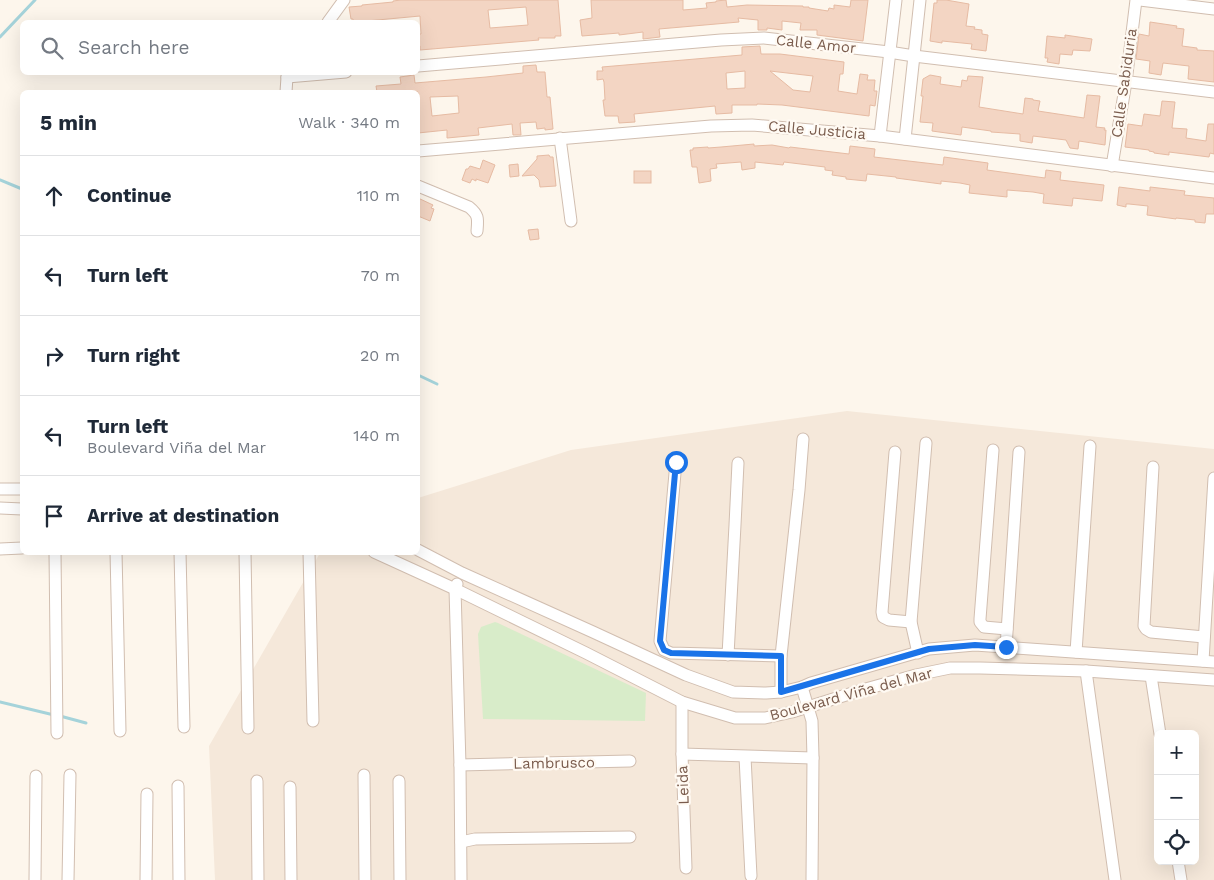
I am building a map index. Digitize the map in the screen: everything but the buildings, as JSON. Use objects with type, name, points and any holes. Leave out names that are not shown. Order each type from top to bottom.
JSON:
[{"type":"street","points":[[329,20],[344,0]]},
{"type":"street","points":[[880,136],[896,0]]},
{"type":"street","points":[[905,139],[920,0]]},
{"type":"street","name":"Calle Sabiduria","points":[[1112,166],[1126,82],[1136,0]]},
{"type":"street","points":[[1140,0],[1214,8]]},
{"type":"street","name":"Calle Amor","points":[[420,66],[764,38],[1214,92]]},
{"type":"street","points":[[286,90],[289,75]]},
{"type":"street","name":"Calle Justicia","points":[[420,151],[560,138],[752,125],[880,136],[1214,178]]},
{"type":"street","points":[[560,138],[571,221]]},
{"type":"street","points":[[420,187],[475,212],[478,218],[477,231]]},
{"type":"street","points":[[781,692],[781,656],[799,490],[802,439]]},
{"type":"street","points":[[918,653],[911,622],[926,443]]},
{"type":"street","points":[[1076,652],[1090,446]]},
{"type":"street","points":[[993,450],[980,622],[984,627],[1007,629]]},
{"type":"street","points":[[894,452],[882,612],[884,617],[889,620],[911,622]]},
{"type":"street","points":[[1006,647],[1019,452]]},
{"type":"street","points":[[676,462],[660,641],[664,650],[671,653],[728,656],[781,656]]},
{"type":"street","points":[[728,656],[738,463]]},
{"type":"street","points":[[1153,467],[1144,626],[1151,632],[1204,638]]},
{"type":"street","points":[[1209,661],[1204,638],[1210,614],[1214,478]]},
{"type":"street","points":[[0,489],[20,489]]},
{"type":"street","points":[[0,508],[20,509]]},
{"type":"street","points":[[0,549],[20,548]]},
{"type":"street","name":"Boulevard Viña del Mar","points":[[420,551],[462,573],[694,678],[733,692],[781,692],[929,649],[950,646],[975,645],[1209,661]]},
{"type":"street","points":[[55,555],[57,733]]},
{"type":"street","points":[[116,555],[120,731]]},
{"type":"street","points":[[180,555],[184,727]]},
{"type":"street","points":[[245,555],[248,728]]},
{"type":"street","points":[[309,555],[313,720]]},
{"type":"street","name":"Boulevard Viña del Mar","points":[[381,555],[455,589],[682,702],[735,718],[765,718],[889,682],[950,668],[1086,671],[1214,681]]},
{"type":"street","points":[[461,880],[455,589],[462,573]]},
{"type":"street","points":[[1086,671],[1115,880]]},
{"type":"street","points":[[1151,676],[1159,730]]},
{"type":"street","points":[[802,687],[812,721],[812,879]]},
{"type":"street","name":"Leida","points":[[682,702],[686,868]]},
{"type":"street","points":[[682,754],[813,758]]},
{"type":"street","points":[[745,756],[751,876]]},
{"type":"street","name":"Lambrusco","points":[[460,765],[630,761]]},
{"type":"street","points":[[68,880],[70,775]]},
{"type":"street","points":[[364,775],[366,880]]},
{"type":"street","points":[[35,880],[36,776]]},
{"type":"street","points":[[257,781],[258,880]]},
{"type":"street","points":[[399,781],[400,880]]},
{"type":"street","points":[[178,786],[179,880]]},
{"type":"street","points":[[290,787],[291,880]]},
{"type":"street","points":[[146,880],[147,794]]},
{"type":"street","points":[[461,842],[475,839],[630,837]]},
{"type":"street","points":[[1179,865],[1181,880]]},
{"type":"shaded area","points":[[847,411],[1214,449],[1214,880],[215,880],[209,746],[319,555],[420,555],[420,497],[571,450]]},
{"type":"green space","points":[[495,622],[646,693],[645,721],[483,719],[478,634],[481,627]]},
{"type":"waterway","points":[[0,37],[35,0]]},
{"type":"waterway","points":[[0,180],[20,188]]},
{"type":"waterway","points":[[420,376],[437,384]]},
{"type":"waterway","points":[[0,702],[54,715]]},
{"type":"waterway","points":[[60,716],[86,723]]},
{"type":"route","points":[[676,462],[660,641],[664,650],[671,653],[728,656],[781,656],[781,692],[929,649],[975,645],[1006,647]]}]
